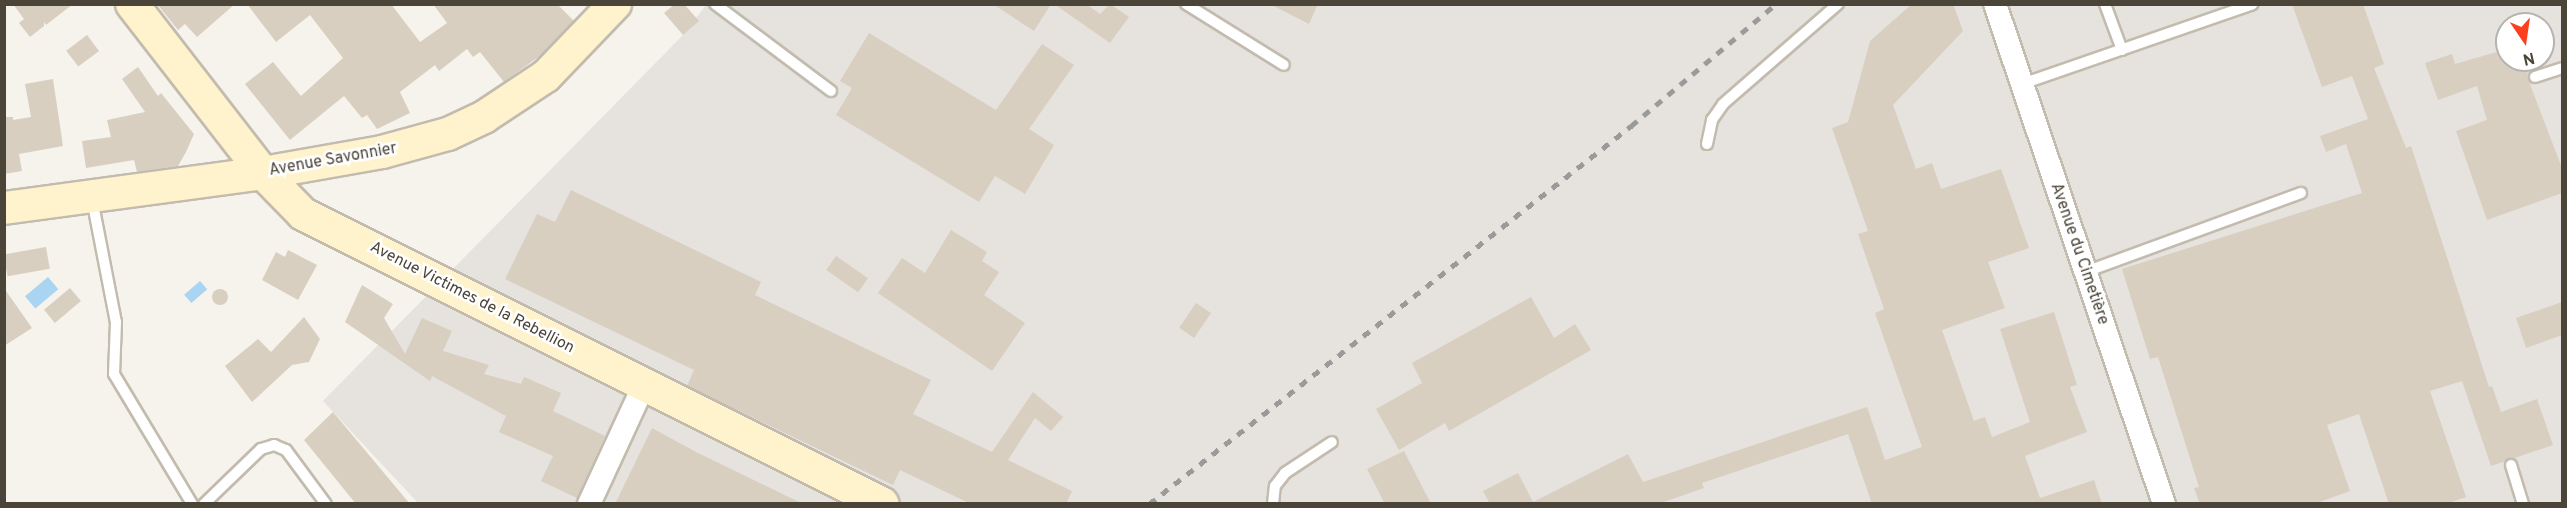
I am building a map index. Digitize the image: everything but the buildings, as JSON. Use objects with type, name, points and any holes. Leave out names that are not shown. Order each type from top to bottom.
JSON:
[{"type":"street","name":"Avenue Victimes de la Rebellion","points":[[132,4],[263,173],[303,214],[883,504]]},
{"type":"street","name":"Avenue Savonnier","points":[[4,208],[263,173],[382,152],[457,130],[546,76],[615,4]]},
{"type":"street","name":"Avenue du Cimetière","points":[[1995,4],[2164,504]]},
{"type":"street","points":[[589,504],[644,385]]},
{"type":"lane","points":[[716,4],[831,91]]},
{"type":"lane","points":[[1186,4],[1284,65]]},
{"type":"lane","points":[[1707,144],[1712,120],[1723,104],[1838,4]]},
{"type":"lane","points":[[2105,4],[2122,50]]},
{"type":"lane","points":[[2022,84],[2253,4]]},
{"type":"lane","points":[[2535,77],[2562,68]]},
{"type":"lane","points":[[2085,272],[2301,193]]},
{"type":"lane","points":[[91,196],[116,322],[114,374],[192,504]]},
{"type":"lane","points":[[1273,504],[1275,486],[1285,473],[1332,442]]},
{"type":"lane","points":[[204,504],[261,449],[274,445],[286,450],[326,504]]},
{"type":"lane","points":[[2511,465],[2523,504]]},
{"type":"shaded area","points":[[706,5],[2562,5],[2562,503],[419,504],[323,401],[683,35]]},
{"type":"water","points":[[48,277],[58,289],[35,309],[25,296]]},
{"type":"water","points":[[200,281],[207,289],[191,303],[184,295]]},
{"type":"railway","points":[[1149,504],[1631,126],[1776,4]]}]
